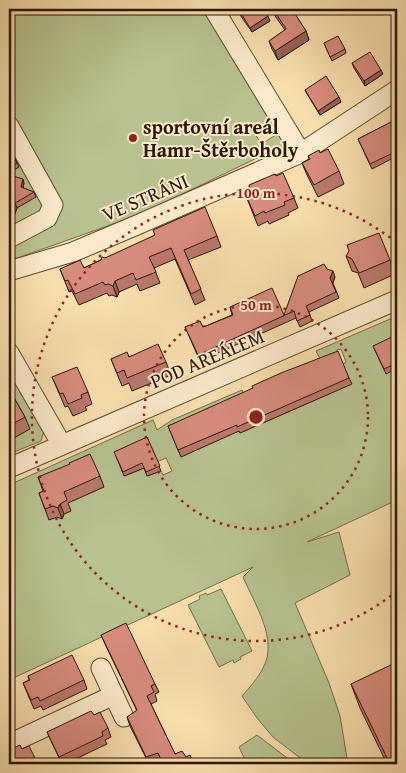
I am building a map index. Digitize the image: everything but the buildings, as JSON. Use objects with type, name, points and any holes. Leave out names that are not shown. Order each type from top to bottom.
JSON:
[{"type":"street","points":[[218,9],[215,11],[301,153]]},
{"type":"street","name":"VE STRÁNI","points":[[9,271],[73,252],[301,153],[397,90]]},
{"type":"street","points":[[9,126],[53,205],[47,218],[9,238]]},
{"type":"street","name":"POD AREÁLEM","points":[[9,468],[397,300]]},
{"type":"street","points":[[9,353],[62,445]]},
{"type":"street","points":[[101,668],[124,717]]},
{"type":"street","points":[[9,744],[114,695]]},
{"type":"green space","name":"sportovní areál Hamr-Štěrboholy","points":[[9,9],[206,9],[278,122],[272,127],[269,122],[254,133],[262,144],[277,134],[274,130],[281,127],[288,143],[141,214],[9,261]]},
{"type":"green space","points":[[397,316],[397,349],[386,373],[397,368],[397,500],[307,542],[339,532],[350,575],[295,603],[329,683],[340,716],[348,764],[308,764],[273,737],[242,696],[263,668],[268,646],[263,622],[243,577],[253,567],[9,680],[9,485],[153,420],[157,430],[172,420],[242,390],[246,399],[240,433],[351,384],[343,364],[346,362],[341,349],[337,350],[340,358],[323,365],[316,351]],"holes":[[[166,458],[172,471],[163,475],[161,471],[148,476],[144,468],[125,476]]]},
{"type":"green space","points":[[9,372],[44,431],[41,441],[9,454],[9,433],[13,439]]},
{"type":"green space","points":[[221,589],[252,651],[240,657],[241,659],[234,663],[233,660],[219,667],[188,605],[200,599],[199,596]]},
{"type":"green space","points":[[257,735],[295,764],[247,764],[239,747]]},
{"type":"place","name":"sportovní areál Hamr-Štěrboholy","points":[[133,138]]}]
